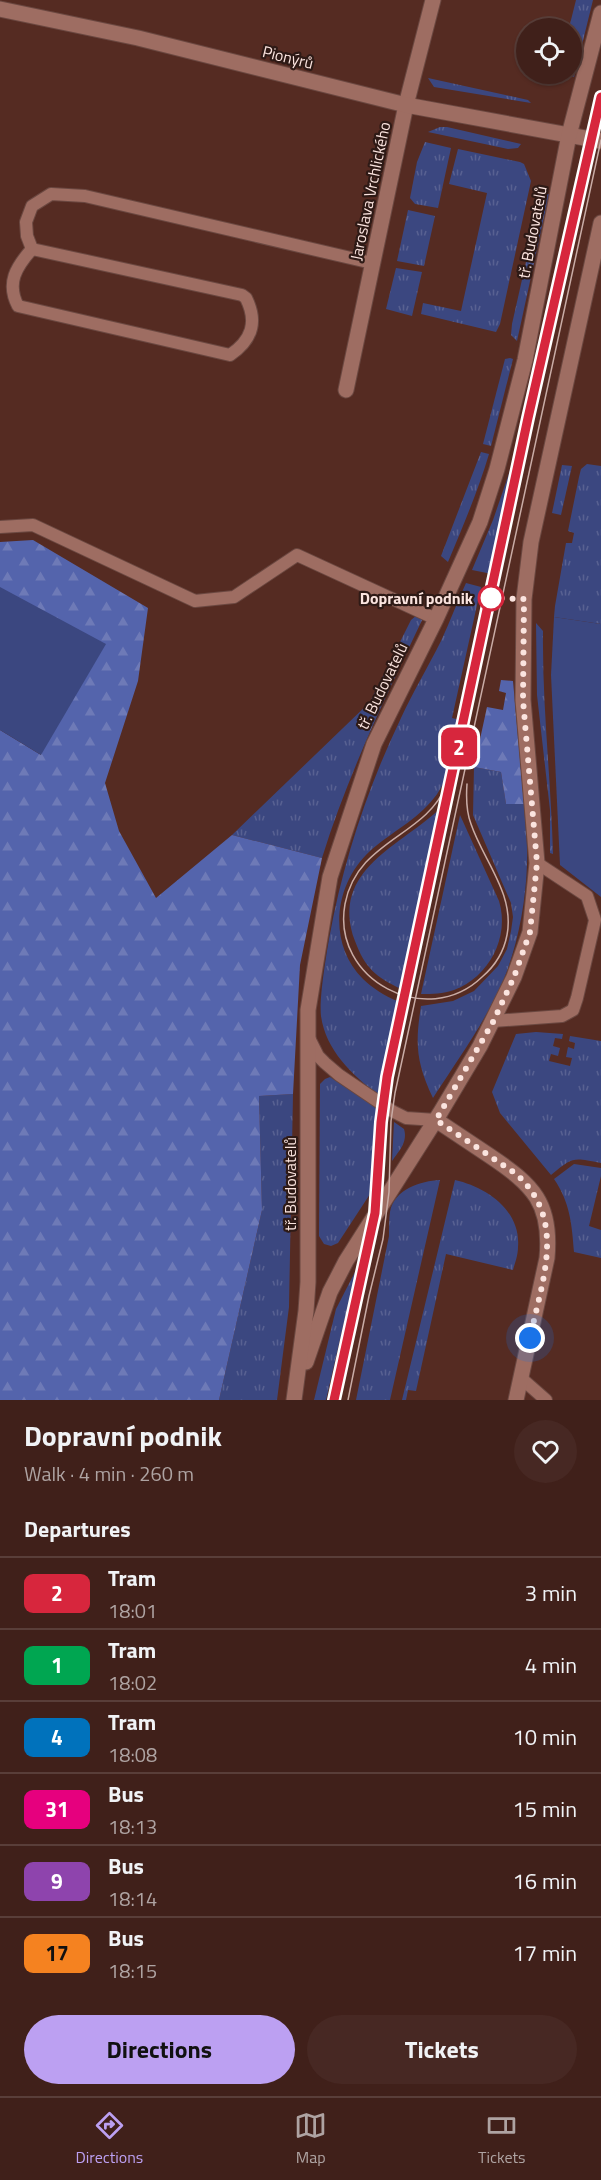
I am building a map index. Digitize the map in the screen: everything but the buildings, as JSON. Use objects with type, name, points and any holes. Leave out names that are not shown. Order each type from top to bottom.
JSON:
[{"type":"street","name":"Jaroslava Vrchlického","points":[[346,390],[406,105],[433,0]]},
{"type":"street","name":"Pionýrů","points":[[0,9],[138,38],[406,105],[601,141]]},
{"type":"street","name":"tř. Budovatelů","points":[[295,1397],[308,1282],[308,1010],[330,877],[374,744],[436,619],[480,522],[497,469],[525,360],[569,135],[601,13]]},
{"type":"street","name":"tř. Budovatelů","points":[[295,1397],[330,1292],[346,1261],[436,1120],[493,1022],[514,977],[530,932],[537,863],[523,700],[525,593],[531,542],[601,223]]},
{"type":"street","points":[[436,1120],[526,1183],[534,1192],[544,1213],[548,1236],[547,1258],[516,1400]]},
{"type":"lane","points":[[32,249],[27,236],[26,222],[32,206],[51,194],[85,196],[372,263]]},
{"type":"lane","points":[[32,249],[242,295],[249,303],[252,319],[249,337],[242,347],[230,355],[18,306],[12,294],[13,280],[20,262],[32,249]]},
{"type":"lane","points":[[0,527],[33,525],[195,601],[234,597],[297,555],[436,619]]},
{"type":"lane","points":[[537,863],[601,904]]},
{"type":"lane","points":[[493,1022],[562,1016],[573,1010],[595,920],[587,897]]},
{"type":"lane","points":[[308,1034],[312,1046],[325,1063],[383,1105],[406,1118],[436,1120]]},
{"type":"lane","points":[[521,1378],[546,1400]]},
{"type":"green space","points":[[576,0],[593,0],[582,45],[582,18],[572,18]]},
{"type":"green space","points":[[428,78],[528,100],[531,103],[434,87]]},
{"type":"green space","points":[[440,127],[521,144],[518,148],[508,149],[428,132]]},
{"type":"green space","points":[[425,142],[451,148],[438,208],[415,204],[410,198],[417,162]]},
{"type":"green space","points":[[458,149],[520,162],[524,164],[531,181],[500,324],[496,332],[421,314],[423,303],[461,311],[487,193],[449,184]]},
{"type":"green space","points":[[549,194],[517,341],[511,335],[512,324],[540,200],[543,195]]},
{"type":"green space","points":[[408,210],[435,216],[424,266],[397,261]]},
{"type":"green space","points":[[396,268],[422,272],[412,316],[386,309]]},
{"type":"green space","points":[[505,359],[513,359],[491,446],[483,444]]},
{"type":"green space","points":[[481,452],[489,454],[448,562],[441,556]]},
{"type":"green space","points":[[515,456],[519,456],[492,574],[472,570],[493,520]]},
{"type":"green space","points":[[587,464],[601,466],[601,624],[554,617],[566,543],[572,543],[574,533],[568,531],[579,477],[581,469]]},
{"type":"green space","points":[[562,465],[572,466],[561,515],[552,513]]},
{"type":"green space","points":[[33,540],[148,608],[138,681],[105,783],[119,831],[156,898],[232,835],[322,858],[300,965],[293,1094],[259,1096],[262,1210],[219,1400],[0,1400],[0,730],[41,755],[0,588],[0,542]]},
{"type":"green space","points":[[466,583],[481,587],[452,718],[460,720],[448,772],[439,791],[427,806],[370,851],[358,864],[342,897],[340,931],[351,965],[370,986],[397,1001],[378,1095],[342,1061],[334,1051],[324,1029],[321,999],[329,939],[349,854],[377,772],[406,708],[441,641]]},
{"type":"green space","points":[[0,587],[106,644],[41,755],[0,730]]},
{"type":"green space","points":[[417,615],[424,616],[356,766],[322,858],[232,835],[370,702],[411,620]]},
{"type":"green space","points":[[554,617],[601,624],[601,897],[560,865],[551,675]]},
{"type":"green space","points":[[536,623],[543,631],[553,854],[550,853],[550,810],[537,695]]},
{"type":"green space","points":[[501,680],[513,681],[524,804],[506,804],[501,772],[474,767],[487,707],[503,710],[506,693],[499,691]]},
{"type":"green space","points":[[474,767],[501,772],[506,804],[524,804],[527,842],[525,891],[515,945],[500,987],[473,1036],[433,1098],[423,1074],[418,1053],[421,1006],[453,1001],[474,991],[498,966],[507,949],[513,917],[511,903],[473,815]]},
{"type":"green space","points":[[443,806],[401,989],[378,976],[363,958],[355,941],[350,916],[352,895],[361,877],[374,862]]},
{"type":"green space","points":[[460,815],[499,901],[502,928],[499,942],[487,966],[466,984],[446,992],[421,994]]},
{"type":"green space","points":[[536,1032],[563,1034],[562,1039],[555,1038],[553,1046],[560,1048],[558,1056],[551,1054],[549,1061],[570,1066],[572,1058],[566,1057],[568,1047],[574,1049],[575,1043],[569,1041],[570,1036],[601,1041],[601,1163],[574,1160],[551,1175],[500,1113],[492,1092],[516,1034]]},
{"type":"green space","points":[[330,1077],[377,1108],[372,1191],[338,1243],[331,1246],[324,1244],[319,1236],[320,1084]]},
{"type":"green space","points":[[293,1094],[289,1307],[277,1400],[219,1400],[262,1210],[259,1096]]},
{"type":"green space","points":[[394,1122],[404,1129],[405,1138],[392,1161]]},
{"type":"green space","points":[[574,1164],[601,1168],[589,1226],[601,1230],[601,1258],[574,1252],[567,1205],[554,1179]]},
{"type":"green space","points":[[440,1180],[390,1400],[356,1400],[389,1236],[393,1204],[397,1197],[409,1188],[417,1184]]},
{"type":"green space","points":[[455,1180],[478,1188],[508,1211],[517,1234],[516,1259],[513,1270],[446,1254],[416,1391],[408,1390],[406,1400],[402,1400]]},
{"type":"green space","points":[[356,1270],[326,1400],[314,1400],[336,1309]]},
{"type":"tram line","points":[[334,1400],[375,1213],[381,1122],[387,1077],[529,418],[601,97]]},
{"type":"tram line","name":"2","points":[[334,1400],[375,1213],[384,1091],[528,418],[601,97]]},
{"type":"tram line","points":[[348,1400],[383,1239],[389,1192],[391,1121],[395,1093],[601,140]]},
{"type":"tram line","points":[[446,786],[436,803],[423,817],[377,852],[363,866],[352,883],[345,904],[345,931],[353,955],[368,974],[388,989],[411,997],[435,999],[460,992],[491,968],[506,941],[508,920],[506,905],[502,891],[469,819],[467,784]]},
{"type":"place","name":"Dopravní podnik","points":[[491,598]]},
{"type":"route","points":[[491,598],[524,599],[523,700],[537,863],[530,932],[514,977],[493,1022],[436,1120],[515,1173],[534,1192],[540,1204],[547,1224],[548,1245],[530,1338]]}]
